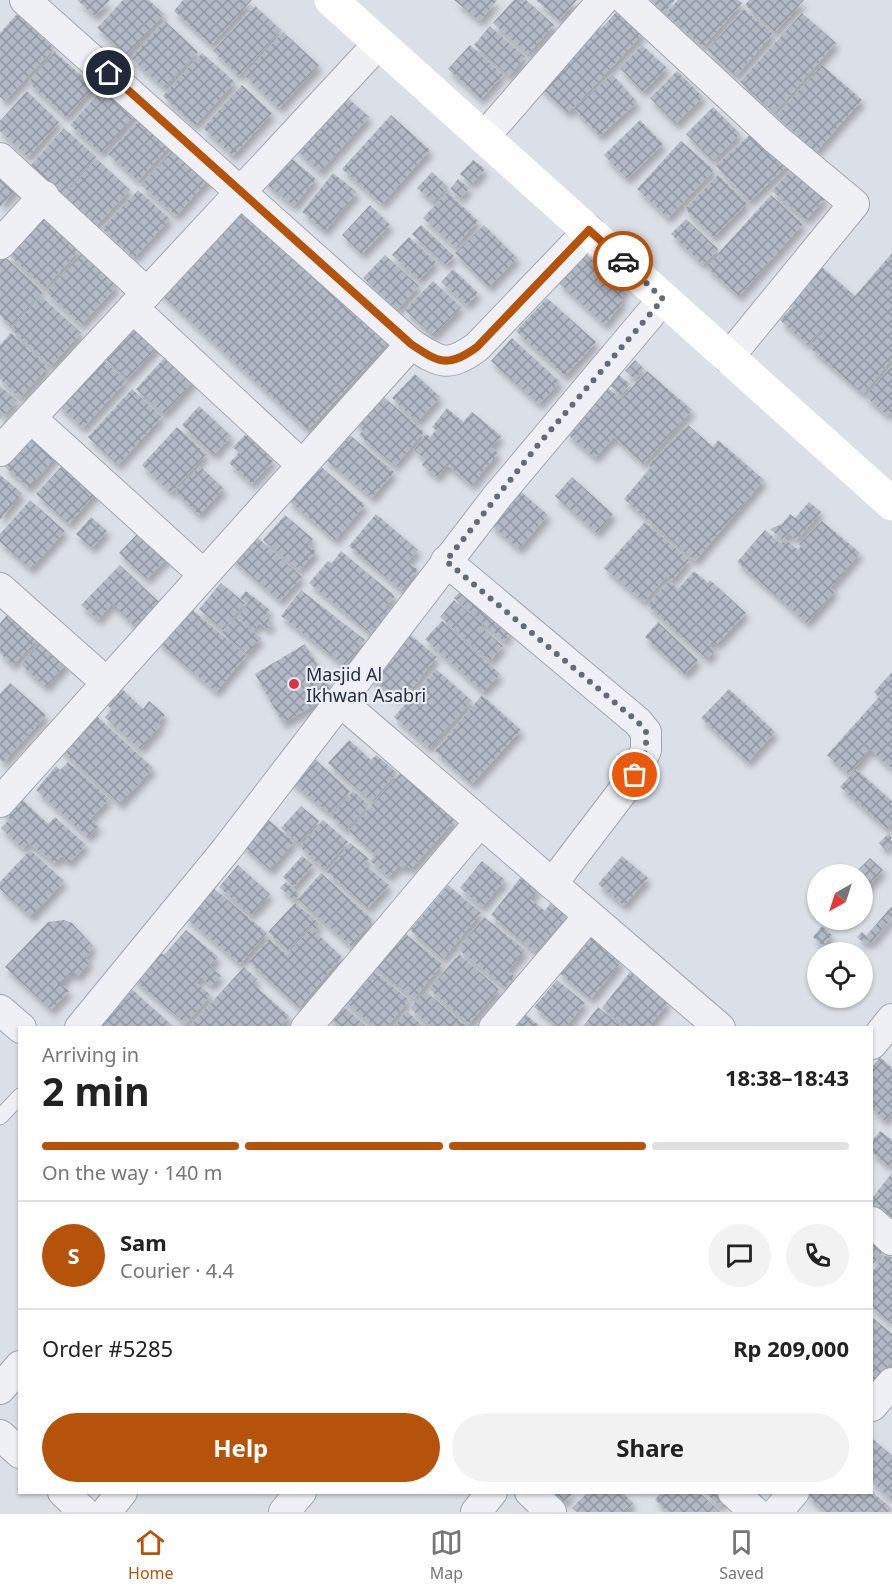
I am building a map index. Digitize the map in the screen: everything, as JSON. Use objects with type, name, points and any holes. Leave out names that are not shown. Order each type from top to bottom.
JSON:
[{"type":"street","points":[[25,0],[242,190],[411,344],[436,360],[458,361],[477,347],[589,230]]},
{"type":"street","points":[[331,0],[892,504]]},
{"type":"street","points":[[485,136],[603,0]]},
{"type":"street","points":[[626,0],[776,139],[854,204],[729,358]]},
{"type":"street","points":[[0,451],[379,43]]},
{"type":"street","points":[[0,158],[44,196],[140,301],[302,465]]},
{"type":"street","points":[[0,244],[44,196]]},
{"type":"street","points":[[82,1026],[226,850],[341,702],[446,561],[538,445],[663,299]]},
{"type":"street","points":[[3,793],[106,683],[411,344]]},
{"type":"street","points":[[31,418],[203,574]]},
{"type":"street","points":[[446,561],[638,722],[646,732],[646,750],[635,775],[552,884]]},
{"type":"street","points":[[0,588],[106,683]]},
{"type":"street","points":[[341,702],[589,916],[700,1022]]},
{"type":"street","points":[[308,1026],[480,823]]},
{"type":"street","points":[[496,1026],[589,916]]},
{"type":"street","points":[[0,1010],[19,1026]]},
{"type":"street","points":[[873,1223],[892,1240]]},
{"type":"street","points":[[0,1389],[18,1368]]},
{"type":"street","points":[[873,1405],[892,1383]]},
{"type":"street","points":[[0,1435],[18,1451]]},
{"type":"street","points":[[65,1494],[84,1512]]},
{"type":"street","points":[[106,1512],[120,1494]]},
{"type":"street","points":[[476,1512],[490,1494]]},
{"type":"street","points":[[532,1494],[551,1512]]},
{"type":"street","points":[[735,1494],[755,1512]]},
{"type":"street","points":[[777,1512],[792,1494]]},
{"type":"lane","points":[[0,1117],[18,1098]]},
{"type":"building","points":[[77,0],[110,0],[95,16]]},
{"type":"building","points":[[123,0],[149,0],[164,14],[127,55],[97,28]]},
{"type":"building","points":[[183,0],[252,0],[211,45],[174,11]]},
{"type":"building","points":[[454,0],[497,0],[480,21]]},
{"type":"building","points":[[514,0],[526,0],[554,25],[528,54],[493,23]]},
{"type":"building","points":[[536,0],[577,0],[559,20]]},
{"type":"building","points":[[650,0],[675,0],[664,13]]},
{"type":"building","points":[[678,0],[738,0],[742,3],[703,47],[665,14]]},
{"type":"building","points":[[749,0],[804,0],[775,32],[745,5]]},
{"type":"building","points":[[255,6],[281,30],[239,76],[213,51]]},
{"type":"building","points":[[744,9],[773,34],[736,76],[707,50]]},
{"type":"building","points":[[617,11],[643,34],[568,113],[538,85],[591,18],[602,28]]},
{"type":"building","points":[[802,13],[836,43],[774,113],[740,82]]},
{"type":"building","points":[[17,14],[54,48],[5,101],[0,97],[0,33]]},
{"type":"building","points":[[165,21],[198,52],[164,88],[131,58]]},
{"type":"building","points":[[490,26],[525,57],[509,76],[474,45]]},
{"type":"building","points":[[283,32],[319,65],[279,108],[244,75]]},
{"type":"building","points":[[470,45],[503,75],[481,99],[448,69]]},
{"type":"building","points":[[642,45],[667,68],[643,92],[620,68]]},
{"type":"building","points":[[55,52],[94,87],[66,117],[28,82]]},
{"type":"building","points":[[202,53],[235,82],[195,125],[163,96]]},
{"type":"building","points":[[822,65],[862,100],[816,152],[776,116]]},
{"type":"building","points":[[677,71],[703,97],[676,124],[650,98]]},
{"type":"building","points":[[612,74],[637,102],[600,136],[574,109]]},
{"type":"building","points":[[111,80],[142,108],[101,153],[70,125]]},
{"type":"building","points":[[242,85],[272,113],[233,156],[203,128]]},
{"type":"building","points":[[27,91],[59,122],[28,157],[0,131],[0,121]]},
{"type":"building","points":[[342,93],[369,117],[320,172],[293,147]]},
{"type":"building","points":[[713,107],[740,134],[713,161],[686,134]]},
{"type":"building","points":[[144,115],[173,142],[138,181],[108,154]]},
{"type":"building","points":[[391,115],[430,150],[382,204],[342,169]]},
{"type":"building","points":[[640,120],[663,144],[627,179],[604,155]]},
{"type":"building","points":[[64,128],[96,157],[62,195],[30,166]]},
{"type":"building","points":[[757,128],[790,163],[750,201],[716,166]]},
{"type":"building","points":[[681,141],[714,170],[668,218],[637,189]]},
{"type":"building","points":[[177,146],[211,177],[176,216],[141,185]]},
{"type":"building","points":[[285,153],[316,179],[294,206],[263,181]]},
{"type":"building","points":[[97,159],[130,190],[96,226],[63,196]]},
{"type":"building","points":[[473,160],[485,169],[472,184],[460,174]]},
{"type":"building","points":[[0,165],[21,184],[0,207]]},
{"type":"building","points":[[792,169],[825,199],[806,220],[772,191]]},
{"type":"building","points":[[432,172],[448,187],[433,202],[417,188]]},
{"type":"building","points":[[333,173],[357,192],[325,231],[302,212]]},
{"type":"building","points":[[718,175],[747,203],[714,237],[685,209]]},
{"type":"building","points":[[458,179],[469,188],[461,198],[450,189]]},
{"type":"building","points":[[138,190],[170,219],[134,258],[102,229]]},
{"type":"building","points":[[447,192],[478,221],[455,247],[423,218]]},
{"type":"building","points":[[771,195],[803,224],[739,296],[706,267]]},
{"type":"building","points":[[244,198],[394,337],[308,430],[158,291]]},
{"type":"building","points":[[370,205],[390,225],[362,254],[342,235]]},
{"type":"building","points":[[43,217],[79,250],[45,288],[8,254]]},
{"type":"building","points":[[686,219],[718,249],[703,265],[671,234]]},
{"type":"building","points":[[421,225],[454,256],[446,265],[412,234]]},
{"type":"building","points":[[484,225],[517,258],[489,287],[455,253]]},
{"type":"building","points":[[409,237],[436,262],[419,280],[392,255]]},
{"type":"building","points":[[584,252],[623,288],[622,303],[605,325],[558,282]]},
{"type":"building","points":[[892,253],[892,359],[863,394],[810,348],[824,332],[821,330],[808,345],[780,320],[793,306],[786,300],[817,263],[855,296]]},
{"type":"building","points":[[81,254],[117,286],[81,325],[46,292]]},
{"type":"building","points":[[3,255],[43,292],[11,326],[0,315],[0,259]]},
{"type":"building","points":[[385,255],[419,286],[397,310],[363,278]]},
{"type":"building","points":[[453,269],[478,293],[467,305],[441,282]]},
{"type":"building","points":[[433,281],[461,307],[433,336],[405,310]]},
{"type":"building","points":[[41,296],[81,333],[51,366],[11,329]]},
{"type":"building","points":[[547,298],[596,342],[565,376],[516,331]]},
{"type":"building","points":[[132,321],[159,345],[127,379],[102,356]]},
{"type":"building","points":[[11,333],[48,367],[20,398],[0,379],[0,345]]},
{"type":"building","points":[[512,338],[560,382],[539,404],[491,361]]},
{"type":"building","points":[[167,355],[195,380],[164,414],[136,389]]},
{"type":"building","points":[[100,357],[126,381],[83,428],[57,404]]},
{"type":"building","points":[[635,360],[644,369],[635,379],[625,371]]},
{"type":"building","points":[[892,366],[892,411],[888,416],[865,396]]},
{"type":"building","points":[[647,371],[692,410],[644,464],[614,437],[595,458],[566,433],[607,387],[621,399]]},
{"type":"building","points":[[415,374],[440,397],[417,422],[392,398]]},
{"type":"building","points":[[619,375],[630,384],[621,395],[610,386]]},
{"type":"building","points":[[0,386],[17,401],[0,419]]},
{"type":"building","points":[[132,389],[162,417],[118,465],[88,437]]},
{"type":"building","points":[[379,393],[424,432],[395,466],[359,435],[363,430],[353,422]]},
{"type":"building","points":[[199,406],[231,436],[214,455],[182,425]]},
{"type":"building","points":[[447,408],[463,422],[472,412],[501,436],[491,447],[498,453],[472,485],[447,465],[437,477],[422,465],[426,460],[414,450],[426,434],[430,437],[436,430],[432,427]]},
{"type":"building","points":[[688,425],[713,447],[718,440],[764,480],[695,561],[624,499],[651,467],[648,465]]},
{"type":"building","points":[[177,427],[206,454],[171,493],[142,465]]},
{"type":"building","points":[[36,429],[61,450],[29,488],[4,466]]},
{"type":"building","points":[[346,432],[394,472],[372,498],[324,458]]},
{"type":"building","points":[[245,435],[254,438],[273,461],[252,484],[229,463],[239,453],[233,447]]},
{"type":"building","points":[[71,456],[103,485],[69,524],[36,494]]},
{"type":"building","points":[[319,465],[365,505],[335,540],[288,500]]},
{"type":"building","points":[[200,466],[224,489],[199,515],[175,491]]},
{"type":"building","points":[[0,475],[22,493],[0,520]]},
{"type":"building","points":[[572,477],[613,514],[597,533],[555,496]]},
{"type":"building","points":[[519,490],[548,515],[519,549],[490,524]]},
{"type":"building","points":[[30,500],[65,531],[31,569],[0,542],[0,534]]},
{"type":"building","points":[[809,502],[821,512],[797,540],[789,533],[783,540],[770,529],[782,524],[790,514],[795,518]]},
{"type":"building","points":[[376,514],[418,550],[408,561],[418,570],[401,590],[349,546]]},
{"type":"building","points":[[285,515],[313,539],[308,544],[316,552],[300,570],[263,540]]},
{"type":"building","points":[[91,517],[107,531],[92,548],[76,534]]},
{"type":"building","points":[[822,521],[860,553],[830,588],[835,591],[807,623],[737,562],[765,530],[781,544],[785,539],[798,550],[801,546],[799,544]]},
{"type":"building","points":[[645,522],[689,560],[672,581],[666,577],[644,602],[604,568]]},
{"type":"building","points":[[143,528],[171,554],[147,579],[119,553]]},
{"type":"building","points":[[252,533],[302,577],[280,601],[230,557]]},
{"type":"building","points":[[341,551],[395,596],[385,607],[389,611],[371,634],[309,583],[328,561],[332,563]]},
{"type":"building","points":[[120,565],[159,602],[135,626],[112,604],[98,620],[81,605]]},
{"type":"building","points":[[694,571],[708,583],[710,580],[746,613],[716,645],[712,641],[709,645],[715,651],[707,659],[647,605],[669,581],[678,589]]},
{"type":"building","points":[[221,583],[245,603],[223,630],[199,609]]},
{"type":"building","points":[[466,585],[510,626],[506,631],[510,634],[504,641],[454,598]]},
{"type":"building","points":[[301,590],[365,640],[345,666],[281,616]]},
{"type":"building","points":[[246,591],[270,610],[265,616],[273,623],[267,629],[259,623],[254,630],[237,617],[248,604],[240,598]]},
{"type":"building","points":[[454,600],[483,624],[481,627],[503,646],[490,661],[440,617]]},
{"type":"building","points":[[188,606],[246,656],[216,692],[157,641]]},
{"type":"building","points":[[10,612],[39,637],[13,665],[0,653],[0,623]]},
{"type":"building","points":[[235,617],[261,638],[247,654],[222,633]]},
{"type":"building","points":[[442,621],[500,674],[483,692],[425,639]]},
{"type":"building","points":[[658,622],[698,660],[685,674],[645,637]]},
{"type":"building","points":[[402,628],[437,657],[410,691],[406,688],[397,699],[365,673]]},
{"type":"building","points":[[43,639],[68,662],[46,687],[21,665]]},
{"type":"building","name":"Masjid Al Ikhwan Asabri","points":[[305,644],[334,694],[283,723],[255,674]]},
{"type":"building","points":[[436,669],[472,701],[429,748],[394,717]]},
{"type":"building","points":[[892,672],[892,769],[870,749],[849,774],[827,755],[879,697],[874,692]]},
{"type":"building","points":[[10,683],[46,715],[3,763],[0,760],[0,694]]},
{"type":"building","points":[[120,687],[143,709],[149,701],[165,715],[158,723],[161,725],[140,749],[105,717],[112,709],[105,703]]},
{"type":"building","points":[[729,689],[775,732],[748,762],[701,718]]},
{"type":"building","points":[[482,695],[521,730],[472,784],[435,751]]},
{"type":"building","points":[[91,711],[153,768],[120,804],[58,747]]},
{"type":"building","points":[[349,740],[371,760],[376,755],[397,773],[371,801],[328,763]]},
{"type":"building","points":[[309,754],[350,791],[330,814],[287,778]]},
{"type":"building","points":[[68,762],[109,799],[91,818],[98,826],[88,837],[36,790],[56,766],[60,770]]},
{"type":"building","points":[[856,769],[892,801],[892,823],[887,829],[840,787]]},
{"type":"building","points":[[401,772],[455,820],[411,869],[406,865],[403,869],[399,865],[389,877],[370,861],[376,855],[349,831]]},
{"type":"building","points":[[353,791],[369,805],[346,830],[331,816]]},
{"type":"building","points":[[16,794],[48,824],[55,817],[86,845],[69,863],[62,856],[55,863],[28,843],[23,849],[1,828],[10,819],[1,811]]},
{"type":"building","points":[[301,806],[319,821],[299,843],[281,828]]},
{"type":"building","points":[[265,817],[294,842],[270,870],[241,844]]},
{"type":"building","points":[[323,820],[348,842],[324,869],[300,847]]},
{"type":"building","points":[[890,832],[892,843],[886,850],[879,843]]},
{"type":"building","points":[[350,843],[369,859],[364,864],[389,885],[368,908],[327,872]]},
{"type":"building","points":[[30,850],[64,881],[31,917],[0,889],[0,882]]},
{"type":"building","points":[[302,856],[313,865],[294,887],[283,877]]},
{"type":"building","points":[[622,856],[648,878],[624,906],[598,884]]},
{"type":"building","points":[[870,858],[883,870],[873,881],[873,864],[864,864]]},
{"type":"building","points":[[482,861],[505,880],[482,907],[460,888]]},
{"type":"building","points":[[238,865],[270,894],[251,915],[219,887]]},
{"type":"building","points":[[321,873],[373,920],[351,946],[298,899]]},
{"type":"building","points":[[522,876],[538,889],[530,899],[545,911],[552,901],[568,914],[535,952],[491,915]]},
{"type":"building","points":[[286,882],[299,894],[294,900],[280,888]]},
{"type":"building","points":[[448,885],[481,913],[443,959],[410,930]]},
{"type":"building","points":[[212,887],[267,933],[240,964],[185,917]]},
{"type":"building","points":[[295,903],[320,924],[315,930],[310,926],[288,950],[268,932]]},
{"type":"building","points":[[892,906],[892,918],[872,942],[868,940],[863,942],[857,937],[862,932],[866,936]]},
{"type":"building","points":[[484,917],[525,950],[508,971],[515,977],[506,988],[458,949]]},
{"type":"building","points":[[64,920],[72,923],[93,946],[86,958],[90,962],[77,977],[72,972],[61,984],[69,991],[51,1010],[5,967],[48,922]]},
{"type":"building","points":[[396,926],[442,964],[414,999],[368,961]]},
{"type":"building","points":[[311,928],[342,957],[299,1007],[249,962],[269,939],[287,955]]},
{"type":"building","points":[[186,930],[218,957],[210,966],[221,976],[211,986],[201,977],[196,983],[211,995],[186,1024],[132,978],[156,949],[164,955]]},
{"type":"building","points":[[819,930],[826,930],[832,935],[826,942],[819,942],[813,937]]},
{"type":"building","points":[[588,935],[621,962],[591,999],[558,972]]},
{"type":"building","points":[[459,954],[499,989],[469,1024],[429,989]]},
{"type":"building","points":[[367,966],[409,1000],[388,1026],[374,1026],[341,998]]},
{"type":"building","points":[[244,967],[257,979],[253,984],[289,1016],[281,1026],[190,1026]]},
{"type":"building","points":[[630,972],[668,1003],[650,1026],[624,1026],[602,1008]]},
{"type":"building","points":[[557,980],[585,1003],[567,1026],[558,1026],[534,1007]]},
{"type":"building","points":[[126,984],[173,1026],[90,1026]]},
{"type":"building","points":[[425,991],[467,1026],[431,1026],[410,1008]]},
{"type":"building","points":[[337,1001],[366,1026],[341,1026],[326,1014]]},
{"type":"building","points":[[515,1006],[540,1026],[499,1026]]},
{"type":"building","points":[[598,1007],[621,1026],[584,1026]]},
{"type":"building","points":[[407,1011],[423,1026],[394,1026]]},
{"type":"building","points":[[880,1057],[892,1068],[892,1113],[885,1121],[873,1110],[873,1066]]},
{"type":"building","points":[[880,1131],[892,1140],[892,1161],[888,1166],[873,1153],[873,1140]]},
{"type":"building","points":[[892,1173],[892,1221],[873,1206],[873,1197]]},
{"type":"building","points":[[873,1243],[883,1251],[873,1264]]},
{"type":"building","points":[[887,1253],[892,1258],[892,1324],[873,1308],[873,1271]]},
{"type":"building","points":[[873,1318],[892,1334],[892,1364],[875,1385],[873,1383]]},
{"type":"building","points":[[873,1439],[892,1456],[892,1500],[873,1483]]},
{"type":"building","points":[[873,1493],[891,1508],[888,1512],[826,1512],[805,1494]]},
{"type":"building","points":[[554,1494],[572,1494],[563,1503]]},
{"type":"building","points":[[586,1494],[624,1494],[633,1503],[625,1512],[577,1512],[572,1508]]},
{"type":"building","points":[[660,1494],[701,1494],[720,1512],[668,1512],[655,1500]]},
{"type":"building","points":[[706,1494],[722,1494],[726,1499],[720,1506]]},
{"type":"way so far","points":[[623,261],[663,299],[538,445],[446,561],[492,602],[638,722],[646,732],[646,750],[635,775]]},
{"type":"place","name":"Masjid Al Ikhwan Asabri","points":[[294,684]]},
{"type":"route","points":[[109,73],[411,344],[436,360],[458,361],[477,347],[589,230],[623,261]]}]
